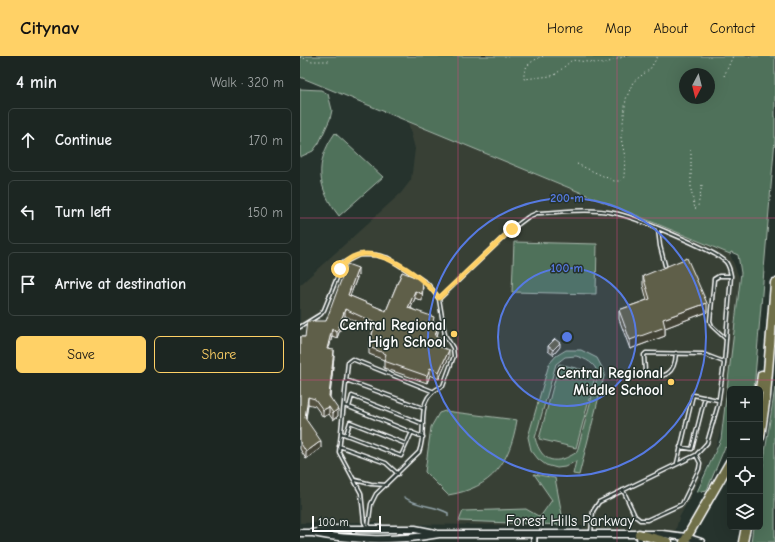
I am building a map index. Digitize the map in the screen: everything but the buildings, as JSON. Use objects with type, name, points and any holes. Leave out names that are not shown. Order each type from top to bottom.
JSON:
[{"type":"highway","points":[[762,422],[766,396],[769,343],[775,283]]},
{"type":"highway","points":[[761,386],[769,343]]},
{"type":"highway","points":[[685,540],[727,467]]},
{"type":"highway","points":[[743,542],[745,530]]},
{"type":"highway","points":[[639,538],[668,542]]},
{"type":"main road","name":"Forest Hills Parkway","points":[[300,533],[313,533],[334,529],[415,529],[439,534]]},
{"type":"main road","points":[[368,529],[368,540]]},
{"type":"main road","name":"Forest Hills Parkway","points":[[313,533],[334,538],[368,540],[407,540],[439,534],[591,534],[639,538],[662,534],[699,542]]},
{"type":"street","points":[[534,534],[534,542]]},
{"type":"lane","points":[[439,298],[512,229],[528,217],[538,214],[612,212],[628,216],[725,260],[729,266],[731,276],[724,362],[718,400],[707,443],[696,455],[604,499],[595,506],[592,517],[591,534]]},
{"type":"lane","points":[[658,229],[662,257],[667,271]]},
{"type":"lane","points":[[300,327],[321,314],[343,263],[359,256],[376,255],[388,258],[427,283],[439,298],[445,335],[453,348],[454,356],[443,386],[432,391],[423,408],[423,437],[419,452],[387,485],[376,494],[371,504],[368,529]]},
{"type":"lane","points":[[726,339],[710,323],[715,277],[731,276]]},
{"type":"lane","points":[[676,353],[675,367],[669,373],[654,376],[645,372],[644,355],[646,353],[676,353],[704,354],[724,362]]},
{"type":"lane","points":[[368,529],[364,522],[361,493],[338,452],[348,362],[352,359],[432,391]]},
{"type":"lane","points":[[346,380],[423,408]]},
{"type":"lane","points":[[677,464],[693,394],[718,400]]},
{"type":"lane","points":[[349,407],[352,396],[423,424]]},
{"type":"lane","points":[[680,448],[691,450],[693,448],[705,397]]},
{"type":"lane","points":[[344,405],[423,437]]},
{"type":"lane","points":[[346,435],[350,422],[406,444]]},
{"type":"lane","points":[[341,433],[401,456],[412,432]]},
{"type":"lane","points":[[339,446],[386,463],[398,474]]},
{"type":"lane","points":[[623,490],[635,516],[640,520],[647,520],[682,504],[699,470],[700,463],[696,455]]},
{"type":"lane","points":[[355,480],[371,484],[387,485]]},
{"type":"path","points":[[543,56],[530,62],[526,67],[524,79],[551,76],[556,74],[572,60],[603,64],[626,56]]},
{"type":"path","points":[[577,164],[614,181],[621,181],[624,177],[626,157],[621,138],[626,99],[633,82],[650,69],[658,56]]},
{"type":"path","points":[[724,76],[732,56]]},
{"type":"path","points":[[300,57],[312,62],[329,60]]},
{"type":"path","points":[[691,150],[691,190],[695,209],[698,206],[702,185]]},
{"type":"shaded area","name":"Central Regional High School","points":[[408,122],[730,254],[739,277],[740,311],[730,386],[727,386],[727,410],[714,453],[679,518],[674,536],[582,535],[583,526],[379,524],[376,522],[300,523],[300,285],[401,193],[411,180],[415,149]]},
{"type":"green space","points":[[300,56],[775,56],[775,139],[754,386],[727,386],[741,273],[738,255],[731,252],[730,254],[300,77]]},
{"type":"green space","points":[[300,89],[321,90],[328,94],[332,110],[330,119],[319,143],[313,151],[300,157]]},
{"type":"green space","points":[[335,133],[383,177],[339,216],[326,195],[321,175],[321,165],[324,155],[328,144]]},
{"type":"green space","points":[[514,242],[597,244],[596,294],[512,292]]},
{"type":"green space","points":[[566,350],[581,350],[597,358],[605,373],[579,475],[573,474],[576,461],[565,467],[557,468],[546,465],[538,459],[531,450],[528,437],[549,364],[556,356]],"holes":[[[576,356],[587,360],[592,364],[597,370],[598,374],[577,452],[563,459],[551,460],[542,453],[535,438],[556,364],[565,357]]]},
{"type":"green space","points":[[559,364],[596,373],[576,448],[539,439]]},
{"type":"green space","points":[[775,388],[775,542],[751,542],[753,530],[763,530],[763,465]]},
{"type":"green space","points":[[727,389],[727,449],[725,447],[707,490],[697,492],[721,439]]},
{"type":"green space","points":[[445,411],[517,420],[510,448],[497,471],[477,486],[448,495],[425,472],[431,427],[439,413]]},
{"type":"green space","points":[[534,474],[555,478],[564,525],[459,521],[463,511],[526,509],[540,517],[552,500]]},
{"type":"waterway","points":[[404,497],[414,503],[443,510],[448,513],[448,516]]},
{"type":"place","name":"Central Regional High School","points":[[454,334]]},
{"type":"place","name":"Central Regional Middle School","points":[[671,382]]},
{"type":"route","points":[[340,269],[343,263],[347,260],[359,256],[376,255],[388,258],[427,283],[439,298],[512,229]]}]
